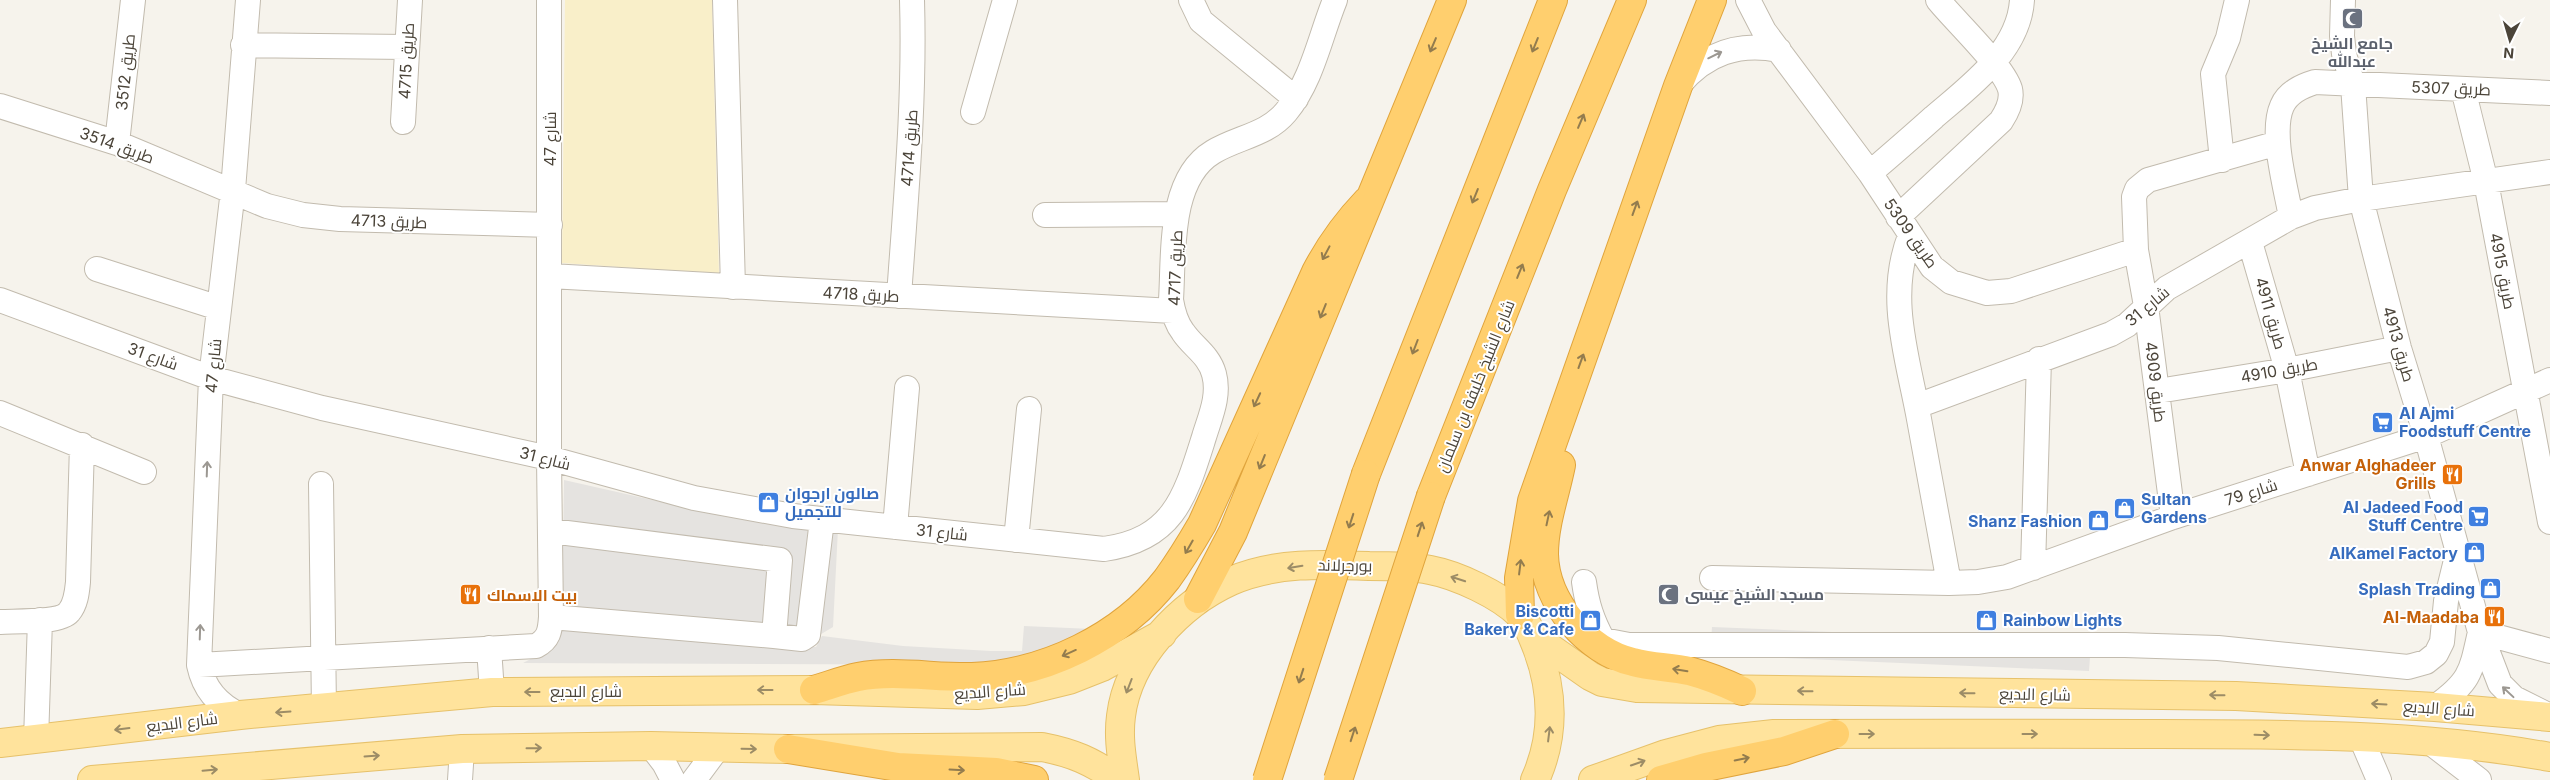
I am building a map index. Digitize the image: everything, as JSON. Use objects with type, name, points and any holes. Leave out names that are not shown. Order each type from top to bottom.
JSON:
[{"type":"highway","points":[[1198,599],[1240,516],[1452,0]]},
{"type":"highway","points":[[1267,780],[1366,474],[1553,0]]},
{"type":"highway","name":"شارع الشيخ خليفة بن سلمان","points":[[1338,780],[1431,496],[1552,190],[1632,0]]},
{"type":"highway","points":[[1527,626],[1519,578],[1532,501],[1678,86],[1712,0]]},
{"type":"highway","points":[[814,690],[858,677],[973,677],[1007,673],[1037,666],[1095,641],[1145,603],[1175,567],[1202,524],[1316,272],[1330,246],[1347,222],[1368,201]]},
{"type":"highway","points":[[1570,391],[1565,446],[1546,527],[1544,556],[1550,584],[1563,610],[1581,633],[1604,650],[1631,662],[1688,671],[1715,678],[1742,691]]},
{"type":"highway","points":[[1661,780],[1703,774],[1835,734]]},
{"type":"highway","points":[[788,749],[908,774],[996,772],[1034,780]]},
{"type":"main road","name":"بورجرلاند","points":[[1124,780],[1119,741],[1124,699],[1143,658],[1162,634],[1198,599],[1232,581],[1263,572],[1311,564],[1430,570],[1466,581],[1493,596],[1527,626]]},
{"type":"main road","name":"شارع البديع","points":[[1527,626],[1579,670],[1602,682],[1637,688],[1742,691],[2236,696],[2435,707],[2550,716]]},
{"type":"main road","points":[[1527,626],[1549,687],[1551,713],[1549,739],[1535,780]]},
{"type":"main road","name":"شارع البديع","points":[[0,743],[240,715],[324,709],[492,692],[814,690],[978,695],[1024,691],[1069,680],[1102,667],[1162,634]]},
{"type":"main road","points":[[1593,780],[1643,761],[1719,740],[1774,734],[2228,734],[2361,738],[2488,748],[2550,757]]},
{"type":"main road","points":[[92,780],[462,749],[651,746],[717,749],[1042,747],[1072,754],[1096,764],[1118,780]]},
{"type":"street","name":"طريق 3512","points":[[117,143],[133,0]]},
{"type":"street","name":"شارع 47","points":[[240,715],[212,696],[201,676],[199,665],[211,378],[233,190],[248,0]]},
{"type":"street","name":"طريق 4715","points":[[403,122],[410,0]]},
{"type":"street","name":"شارع 47","points":[[199,665],[536,646],[542,643],[550,632],[548,458],[550,276],[549,0]]},
{"type":"street","points":[[725,0],[733,287]]},
{"type":"street","name":"طريق 4714","points":[[899,296],[914,54],[912,0]]},
{"type":"street","points":[[973,112],[1005,0]]},
{"type":"street","points":[[1191,0],[1201,21],[1296,99]]},
{"type":"street","name":"طريق 4717","points":[[1104,549],[1122,547],[1154,532],[1179,506],[1187,490],[1214,404],[1214,374],[1209,360],[1183,332],[1173,311],[1171,300],[1177,214],[1181,196],[1188,179],[1199,164],[1213,152],[1267,129],[1286,112],[1296,99],[1312,65],[1335,0]]},
{"type":"street","name":"طريق 5309","points":[[1748,0],[1764,31],[1870,172],[1904,227],[1932,266],[1951,282],[1987,293],[2011,291],[2136,250]]},
{"type":"street","points":[[1938,0],[1994,62],[2010,88],[2007,113],[1904,227],[1899,301],[1904,352],[1917,406],[1950,582]]},
{"type":"street","points":[[1870,172],[1975,82],[1994,62],[2012,36],[2022,10],[2022,0]]},
{"type":"street","points":[[2222,160],[2213,74],[2228,38],[2238,0]]},
{"type":"street","points":[[2343,0],[2342,36],[2344,54],[2353,85],[2361,199]]},
{"type":"street","points":[[243,45],[407,47]]},
{"type":"street","points":[[1678,86],[1690,72],[1705,60],[1722,52],[1741,47],[1760,46],[1779,50]]},
{"type":"street","name":"طريق 5307","points":[[2291,217],[2278,143],[2280,112],[2282,105],[2290,94],[2302,86],[2315,82],[2550,93]]},
{"type":"street","name":"طريق 4915","points":[[2463,89],[2486,182],[2526,391],[2544,453],[2550,522]]},
{"type":"street","name":"طريق 3514","points":[[0,106],[117,143],[233,190]]},
{"type":"street","name":"طريق 4909","points":[[2173,517],[2158,391],[2136,250],[2134,197],[2142,184],[2155,178],[2278,143]]},
{"type":"street","name":"شارع 31","points":[[1917,406],[2039,359],[2111,334],[2127,326],[2167,288],[2291,217],[2315,208],[2361,199],[2550,172]]},
{"type":"street","name":"طريق 4713","points":[[233,190],[267,206],[303,215],[340,219],[550,225]]},
{"type":"street","name":"طريق 4913","points":[[2361,199],[2399,348],[2426,436],[2480,632],[2500,684],[2514,698],[2550,716]]},
{"type":"street","points":[[1045,215],[1177,214]]},
{"type":"street","name":"طريق 4911","points":[[2250,242],[2287,370],[2308,474]]},
{"type":"street","points":[[96,269],[219,308]]},
{"type":"street","name":"طريق 4718","points":[[550,276],[1173,311]]},
{"type":"street","name":"شارع 31","points":[[0,300],[211,378],[322,408],[548,458],[694,498],[822,520],[1104,549]]},
{"type":"street","name":"طريق 4910","points":[[2158,391],[2287,370],[2399,348]]},
{"type":"street","points":[[2034,568],[2039,359]]},
{"type":"street","name":"شارع 79","points":[[1712,578],[1978,582],[2007,577],[2173,517],[2426,436],[2550,380]]},
{"type":"street","points":[[895,527],[907,388]]},
{"type":"street","points":[[1016,540],[1029,409]]},
{"type":"street","points":[[0,413],[144,472]]},
{"type":"street","points":[[0,622],[40,620],[68,614],[75,602],[78,582],[82,445]]},
{"type":"street","points":[[320,484],[321,659],[324,709]]},
{"type":"street","points":[[551,617],[802,639],[808,635],[822,520]]},
{"type":"street","points":[[550,530],[818,564]]},
{"type":"street","points":[[1584,582],[1586,602],[1593,622],[1603,640],[1629,644],[2125,645],[2218,648],[2408,667],[2426,662],[2436,654],[2442,642],[2446,601],[2458,552]]},
{"type":"street","points":[[774,636],[780,560]]},
{"type":"street","points":[[36,740],[40,620]]},
{"type":"street","points":[[2480,632],[2550,651]]},
{"type":"street","name":"طريق 4913","points":[[2435,707],[2458,689],[2466,680],[2472,668],[2480,632]]},
{"type":"street","points":[[489,648],[492,692]]},
{"type":"street","points":[[2361,738],[2380,780]]},
{"type":"street","points":[[2431,744],[2479,780]]},
{"type":"street","points":[[651,746],[664,763],[673,780]]},
{"type":"street","points":[[460,780],[462,749]]},
{"type":"street","points":[[694,780],[717,749]]},
{"type":"sand","points":[[565,0],[712,0],[719,274],[562,263]]},
{"type":"shaded area","points":[[564,480],[719,515],[838,529],[833,627],[806,643],[562,625]]},
{"type":"shaded area","points":[[1024,626],[1092,629],[1037,665],[523,663],[550,649],[561,629],[816,647],[822,636],[903,646],[1022,651]]},
{"type":"shaded area","points":[[1712,627],[2091,643],[2089,671],[1710,655]]},
{"type":"place","name":"جامع الشيخ عبدالله","points":[[2352,19]]},
{"type":"place","name":"Al Ajmi Foodstuff Centre","points":[[2383,422]]},
{"type":"place","name":"Anwar Alghadeer Grills","points":[[2452,474]]},
{"type":"place","name":"صالون ارجوان للتجميل","points":[[769,502]]},
{"type":"place","name":"Sultan Gardens","points":[[2125,508]]},
{"type":"place","name":"Al Jadeed Food Stuff Centre","points":[[2479,516]]},
{"type":"place","name":"Shanz Fashion","points":[[2098,521]]},
{"type":"place","name":"AlKamel Factory","points":[[2474,553]]},
{"type":"place","name":"Splash Trading","points":[[2491,589]]},
{"type":"place","name":"مسجد الشيخ عيسى","points":[[1669,594]]},
{"type":"place","name":"بيت الاسماك","points":[[471,595]]},
{"type":"place","name":"Al-Maadaba","points":[[2495,617]]},
{"type":"place","name":"Biscotti Bakery & Cafe","points":[[1590,620]]},
{"type":"place","name":"Rainbow Lights","points":[[1987,620]]}]
